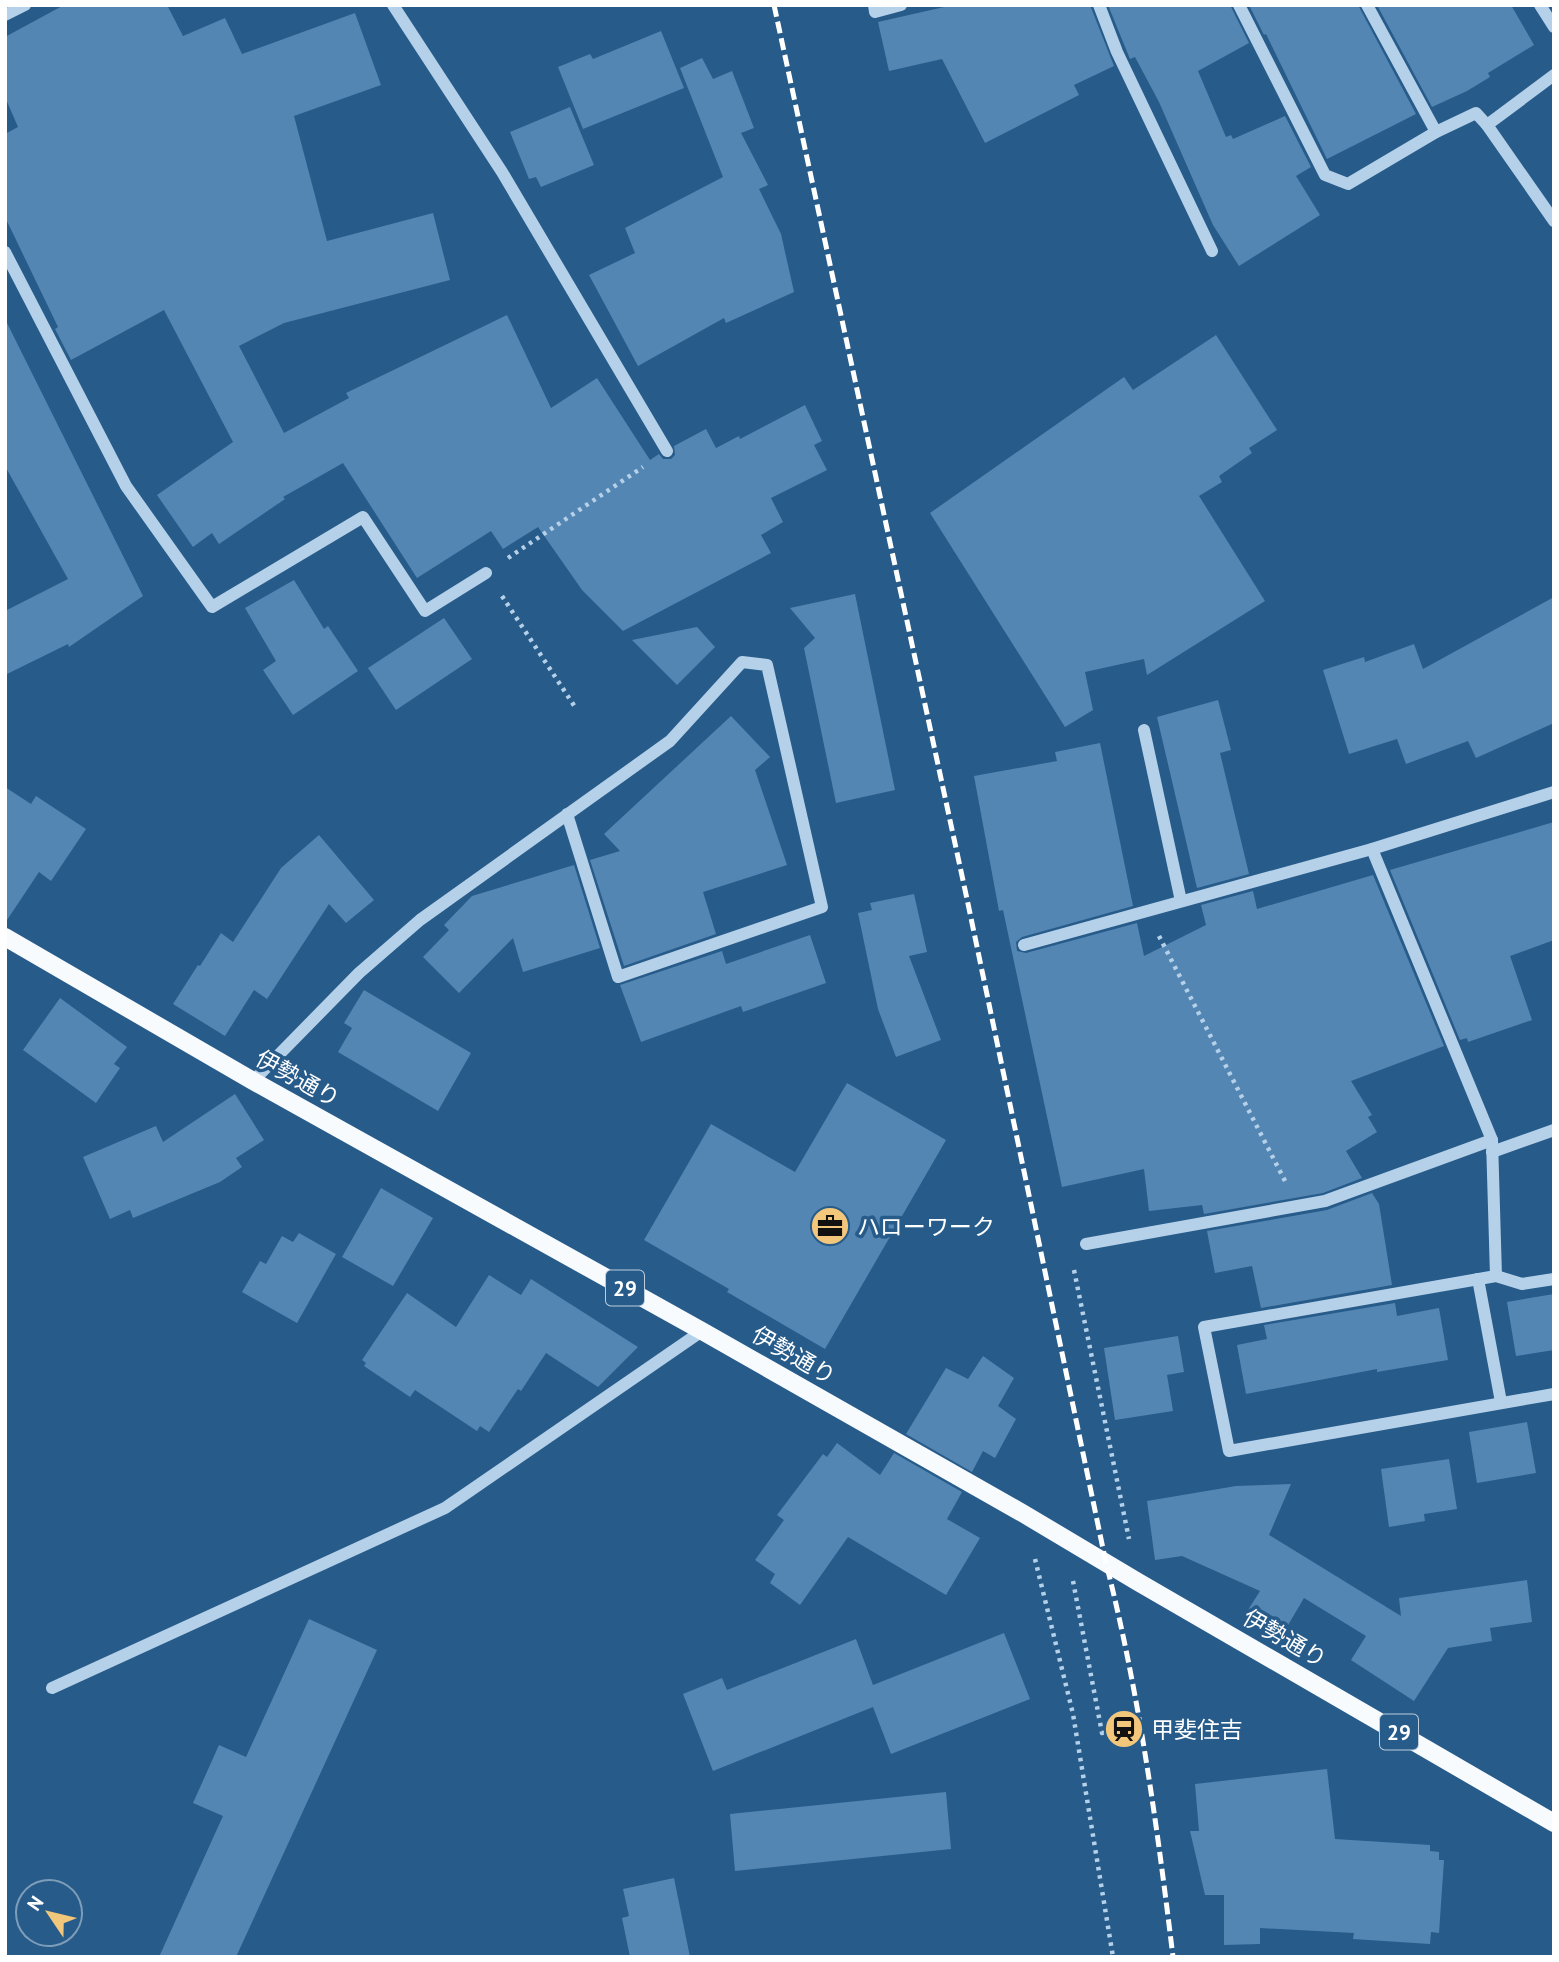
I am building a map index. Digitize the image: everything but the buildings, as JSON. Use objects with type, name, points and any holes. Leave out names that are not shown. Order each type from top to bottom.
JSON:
[{"type":"main road","name":"伊勢通り","points":[[5,937],[253,1081],[1024,1514],[1554,1822]]},
{"type":"street","points":[[5,15],[25,5]]},
{"type":"street","points":[[393,5],[502,172],[667,451]]},
{"type":"street","points":[[874,5],[875,12],[901,5]]},
{"type":"street","points":[[1099,5],[1117,52],[1212,251]]},
{"type":"street","points":[[1239,5],[1325,175],[1348,184],[1436,132],[1476,113],[1554,221]]},
{"type":"street","points":[[1367,5],[1436,132]]},
{"type":"street","points":[[1540,5],[1554,27]]},
{"type":"street","points":[[1487,125],[1554,75]]},
{"type":"street","points":[[5,253],[126,486],[212,607],[363,517],[425,611],[486,573]]},
{"type":"street","points":[[253,1081],[359,973],[420,920],[566,814],[670,741],[742,662],[767,665],[822,907],[618,977],[566,814]]},
{"type":"street","points":[[1144,730],[1181,901]]},
{"type":"street","points":[[1024,945],[1372,849],[1554,792]]},
{"type":"street","points":[[1372,849],[1492,1146],[1496,1276]]},
{"type":"street","points":[[1086,1244],[1325,1201],[1492,1146],[1554,1130]]},
{"type":"street","points":[[1554,1279],[1522,1284],[1496,1276],[1204,1327],[1229,1451],[1554,1394]]},
{"type":"street","points":[[1478,1279],[1501,1402]]},
{"type":"street","points":[[52,1688],[445,1508],[702,1331]]},
{"type":"path","points":[[575,707],[486,573],[667,451]]},
{"type":"path","points":[[1146,911],[1298,1206]]},
{"type":"path","points":[[1086,1244],[1070,1248],[1138,1582]]},
{"type":"path","points":[[1024,1514],[1073,1714],[1113,1957]]},
{"type":"path","points":[[1065,1539],[1102,1733],[1111,1731]]},
{"type":"railway","points":[[774,5],[1128,1660],[1153,1808],[1173,1957]]},
{"type":"place","name":"ハローワーク","points":[[830,1226]]},
{"type":"place","name":"甲斐住吉","points":[[1124,1729]]}]
